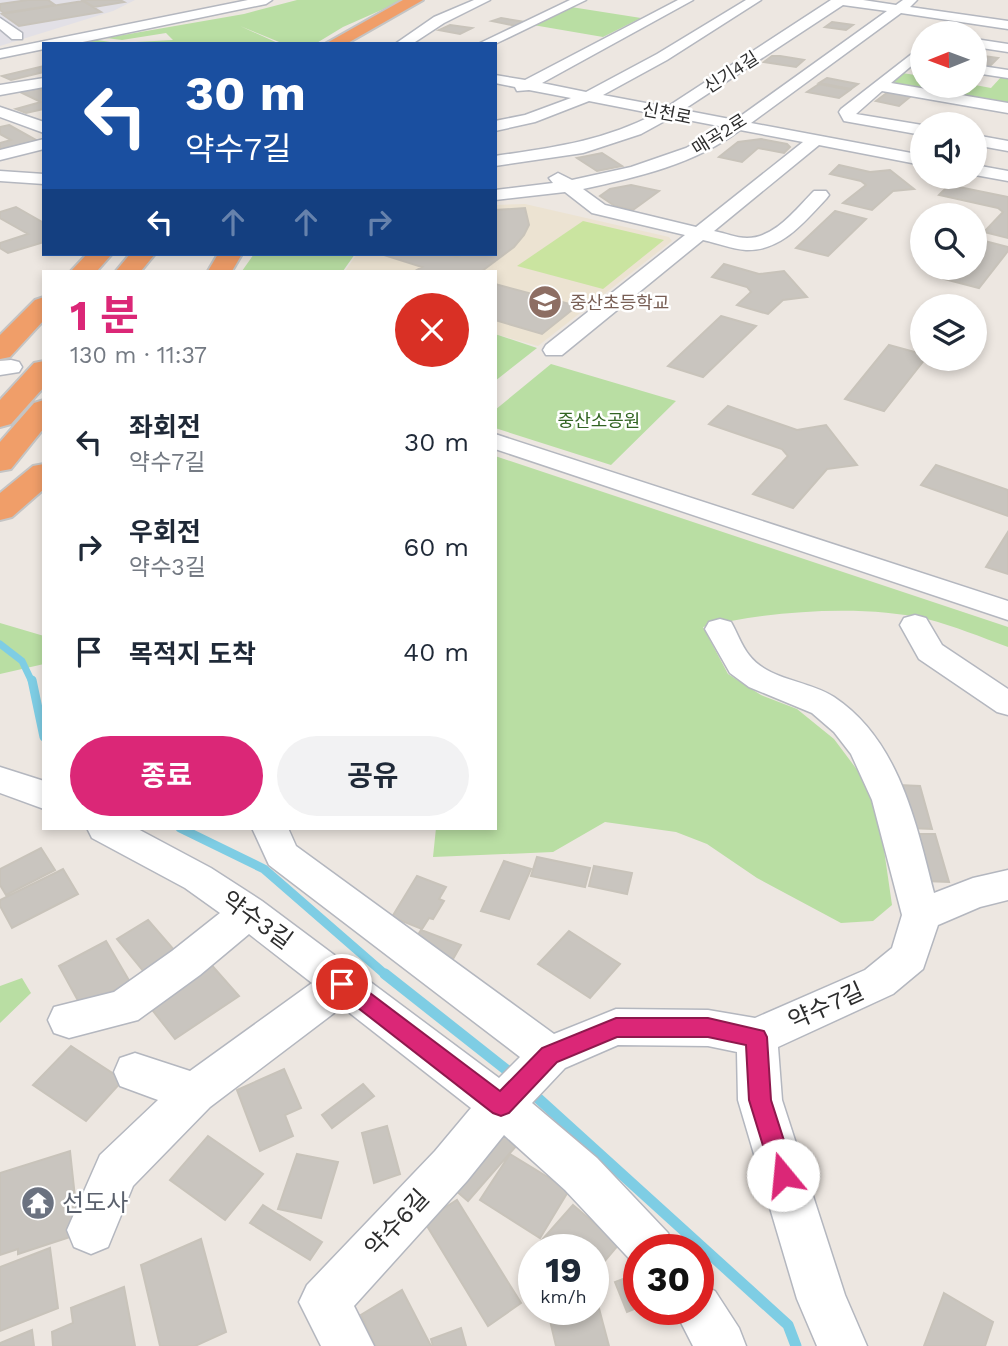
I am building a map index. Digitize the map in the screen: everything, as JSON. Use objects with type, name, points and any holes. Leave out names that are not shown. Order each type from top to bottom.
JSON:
[{"type":"highway","points":[[337,42],[423,2]]},
{"type":"highway","points":[[363,42],[423,2]]},
{"type":"highway","points":[[84,270],[98,256]]},
{"type":"highway","points":[[131,270],[155,262]]},
{"type":"highway","points":[[0,331],[42,307]]},
{"type":"highway","points":[[4,362],[42,307]]},
{"type":"highway","points":[[0,418],[42,371]]},
{"type":"highway","points":[[0,462],[42,411]]},
{"type":"highway","points":[[0,510],[42,475]]},
{"type":"street","points":[[62,42],[266,0]]},
{"type":"street","points":[[405,42],[439,20],[484,0]]},
{"type":"street","points":[[489,42],[580,0]]},
{"type":"street","points":[[497,97],[527,85],[687,0]]},
{"type":"street","points":[[497,126],[540,117],[588,98],[755,0]]},
{"type":"street","points":[[840,0],[906,4],[967,13],[1008,25]]},
{"type":"street","name":"신기4길","points":[[497,161],[532,157],[610,140],[635,131],[668,113],[840,0]]},
{"type":"street","name":"매곡2로","points":[[497,195],[568,186],[668,162],[718,139],[906,4]]},
{"type":"street","points":[[958,21],[967,13]]},
{"type":"street","points":[[0,22],[17,36]]},
{"type":"street","points":[[94,36],[111,42],[147,38]]},
{"type":"street","points":[[987,45],[1008,48]]},
{"type":"street","points":[[0,54],[42,46]]},
{"type":"street","points":[[910,63],[847,112],[849,118],[910,128]]},
{"type":"street","points":[[987,71],[1008,74]]},
{"type":"street","name":"신천로","points":[[497,79],[910,158]]},
{"type":"street","points":[[0,90],[42,82]]},
{"type":"street","points":[[879,86],[1008,108]]},
{"type":"street","points":[[0,111],[33,103]]},
{"type":"street","points":[[0,111],[42,127]]},
{"type":"street","points":[[554,350],[816,140]]},
{"type":"street","points":[[987,142],[1008,146]]},
{"type":"street","points":[[0,155],[42,144]]},
{"type":"street","points":[[532,157],[599,209],[738,243],[769,242],[820,195]]},
{"type":"street","points":[[987,172],[1008,176]]},
{"type":"street","points":[[0,176],[42,178]]},
{"type":"street","points":[[497,442],[1008,611]]},
{"type":"street","points":[[915,625],[930,652],[1008,704]]},
{"type":"street","points":[[720,629],[740,665],[770,684],[822,705],[852,730],[877,766],[895,819],[921,915],[973,893],[1008,886]]},
{"type":"street","points":[[0,780],[20,784],[42,795]]},
{"type":"street","name":"약수3길","points":[[109,830],[198,878],[248,912],[501,1105],[582,1174],[636,1234]]},
{"type":"street","points":[[271,830],[282,855],[550,1055]]},
{"type":"street","points":[[69,1020],[124,1007],[186,963],[248,912]]},
{"type":"street","name":"약수7길","points":[[757,1037],[880,982],[909,957],[921,915]]},
{"type":"street","points":[[90,1230],[116,1171],[195,1093],[342,984]]},
{"type":"street","points":[[501,1105],[550,1055],[616,1027],[708,1028],[757,1037],[760,1100],[822,1299],[842,1346]]},
{"type":"street","points":[[135,1072],[195,1093]]},
{"type":"street","name":"약수6길","points":[[349,1346],[324,1302],[451,1166],[501,1105]]},
{"type":"street","points":[[708,1325],[721,1346]]},
{"type":"shaded area","points":[[0,0],[135,0],[113,11],[0,46]]},
{"type":"shaded area","name":"중산초등학교","points":[[525,204],[669,237],[672,241],[538,346],[497,335],[497,270],[346,270],[356,256],[497,256],[497,205]]},
{"type":"green space","points":[[297,0],[404,0],[343,27],[318,42],[279,42],[240,26],[276,42],[136,42],[173,40],[166,33],[122,40],[106,38],[244,14]]},
{"type":"green space","points":[[571,7],[641,18],[603,37],[533,25]]},
{"type":"green space","points":[[902,73],[910,74],[910,89],[889,85]]},
{"type":"green space","points":[[1002,76],[1008,77],[1008,106],[963,98],[987,98],[987,87],[991,88]]},
{"type":"green space","points":[[583,221],[664,240],[603,289],[517,266]]},
{"type":"green space","points":[[253,256],[354,256],[344,270],[243,270]]},
{"type":"green space","points":[[497,335],[537,348],[497,379]]},
{"type":"green space","name":"중산소공원","points":[[551,364],[676,401],[611,465],[497,429],[497,408]]},
{"type":"green space","points":[[497,457],[1008,627],[1008,647],[927,619],[873,612],[785,613],[703,627],[728,674],[761,695],[797,709],[834,739],[867,783],[882,836],[892,905],[873,921],[841,923],[757,878],[707,844],[676,832],[605,822],[553,852],[433,857],[436,830],[497,830]]},
{"type":"green space","points":[[0,623],[42,635],[42,664],[0,674]]},
{"type":"green space","points":[[22,978],[31,993],[0,1023],[0,986]]},
{"type":"building","points":[[48,0],[55,5],[4,13],[0,10],[0,4]]},
{"type":"building","points":[[82,0],[120,0],[124,2],[94,7]]},
{"type":"building","points":[[83,1],[101,12],[19,26],[2,14]]},
{"type":"building","points":[[501,18],[525,22],[516,26],[492,21]]},
{"type":"building","points":[[832,22],[853,25],[846,30],[825,27]]},
{"type":"building","points":[[450,25],[472,28],[460,34],[439,30]]},
{"type":"building","points":[[772,56],[804,60],[796,67],[764,62]]},
{"type":"building","points":[[987,56],[998,58],[987,66]]},
{"type":"building","points":[[42,66],[42,72],[11,80],[2,76]]},
{"type":"building","points":[[827,78],[858,84],[851,89],[819,83]]},
{"type":"building","points":[[819,84],[850,90],[839,98],[807,92]]},
{"type":"building","points":[[33,86],[42,90],[42,109],[26,113],[16,109],[41,102],[16,90]]},
{"type":"building","points":[[888,92],[910,96],[899,106],[876,101]]},
{"type":"building","points":[[9,125],[38,141],[0,149],[0,143],[11,140],[0,134],[0,127]]},
{"type":"building","points":[[761,139],[790,147],[784,153],[758,148],[742,162],[719,157],[738,142]]},
{"type":"building","points":[[602,153],[622,166],[597,171],[577,158]]},
{"type":"building","points":[[839,165],[870,172],[890,170],[910,186],[910,189],[914,189],[893,191],[872,210],[843,203],[866,185],[861,181],[830,174]]},
{"type":"building","points":[[631,185],[659,191],[633,210],[615,206],[600,196],[610,189]]},
{"type":"building","points":[[945,189],[969,189],[1008,197],[1008,238],[987,233],[987,229],[1003,212],[998,208],[987,206],[987,203],[939,195]]},
{"type":"building","points":[[16,207],[42,222],[42,243],[8,253],[0,248],[0,243],[28,234],[0,218],[0,212]]},
{"type":"building","points":[[525,208],[529,225],[514,247],[483,270],[417,270],[422,267],[387,256],[497,256],[497,210]]},
{"type":"building","points":[[835,211],[866,219],[828,256],[796,248]]},
{"type":"building","points":[[987,242],[1008,247],[1008,251],[987,278]]},
{"type":"building","points":[[724,264],[759,274],[784,271],[807,297],[783,300],[768,314],[737,305],[751,292],[747,287],[712,277]]},
{"type":"building","points":[[948,280],[985,280],[979,288]]},
{"type":"building","points":[[497,285],[577,306],[542,334],[497,321]]},
{"type":"building","points":[[721,316],[756,326],[703,377],[668,366]]},
{"type":"building","points":[[889,345],[910,351],[910,371],[916,371],[884,411],[845,399]]},
{"type":"building","points":[[728,406],[797,430],[826,425],[857,465],[827,469],[793,508],[753,494],[788,456],[782,449],[709,424]]},
{"type":"building","points":[[936,465],[1008,490],[1008,516],[921,485]]},
{"type":"building","points":[[1008,532],[1008,574],[986,567]]},
{"type":"building","points":[[898,785],[920,786],[932,829],[909,828]]},
{"type":"building","points":[[911,834],[935,834],[949,882],[924,881]]},
{"type":"building","points":[[41,848],[55,870],[6,895],[0,885],[0,869]]},
{"type":"building","points":[[537,857],[590,868],[585,887],[531,876]]},
{"type":"building","points":[[504,861],[531,869],[509,919],[481,911]]},
{"type":"building","points":[[594,866],[632,873],[627,894],[589,886]]},
{"type":"building","points":[[63,869],[78,894],[12,928],[0,906],[0,900]]},
{"type":"building","points":[[417,876],[446,887],[439,899],[444,901],[433,919],[429,918],[422,929],[392,917]]},
{"type":"building","points":[[148,920],[175,951],[144,972],[117,939]]},
{"type":"building","points":[[421,930],[461,945],[453,959],[413,943]]},
{"type":"building","points":[[569,931],[620,964],[590,998],[538,964]]},
{"type":"building","points":[[106,941],[130,982],[82,1008],[59,966]]},
{"type":"building","points":[[208,961],[239,996],[175,1039],[146,1002]]},
{"type":"building","points":[[71,1046],[123,1080],[86,1121],[33,1085]]},
{"type":"building","points":[[284,1069],[301,1108],[285,1115],[293,1136],[260,1151],[237,1090]]},
{"type":"building","points":[[363,1084],[374,1096],[332,1128],[322,1115]]},
{"type":"building","points":[[387,1126],[400,1174],[374,1183],[362,1133]]},
{"type":"building","points":[[498,1129],[517,1145],[468,1201],[448,1184]]},
{"type":"building","points":[[208,1136],[263,1174],[225,1220],[170,1180]]},
{"type":"building","name":"선도사","points":[[70,1151],[79,1234],[18,1254],[18,1249],[0,1255],[0,1173]]},
{"type":"building","points":[[297,1154],[338,1162],[321,1218],[278,1209]]},
{"type":"building","points":[[510,1154],[569,1190],[542,1234],[534,1234],[480,1200]]},
{"type":"building","points":[[457,1200],[518,1298],[518,1305],[488,1326],[424,1221]]},
{"type":"building","points":[[263,1205],[322,1242],[310,1260],[250,1223]]},
{"type":"building","points":[[573,1205],[607,1234],[547,1234]]},
{"type":"building","points":[[609,1236],[619,1244],[609,1256]]},
{"type":"building","points":[[201,1239],[226,1332],[195,1346],[160,1346],[141,1265]]},
{"type":"building","points":[[50,1248],[58,1308],[0,1331],[0,1267]]},
{"type":"building","points":[[623,1279],[623,1302],[615,1282]]},
{"type":"building","points":[[124,1287],[135,1346],[53,1346],[52,1332],[73,1323],[71,1308]]},
{"type":"building","points":[[402,1290],[431,1346],[375,1346],[361,1315]]},
{"type":"building","points":[[944,1293],[993,1322],[985,1346],[924,1346]]},
{"type":"building","points":[[551,1325],[603,1325],[609,1346],[556,1346]]},
{"type":"building","points":[[461,1328],[466,1346],[433,1346],[431,1339]]},
{"type":"building","points":[[32,1330],[34,1346],[0,1346],[0,1343]]},
{"type":"waterway","points":[[0,644],[22,661],[32,682]]},
{"type":"waterway","points":[[32,680],[42,728]]},
{"type":"waterway","points":[[184,830],[264,869],[387,976]]},
{"type":"waterway","points":[[385,974],[513,1075]]},
{"type":"waterway","points":[[530,1091],[788,1325],[796,1346]]},
{"type":"place","name":"중산초등학교","points":[[545,302]]},
{"type":"place","name":"선도사","points":[[38,1203]]},
{"type":"route","points":[[342,984],[501,1105],[550,1055],[616,1027],[708,1028],[757,1037],[760,1100],[783,1175]]}]
